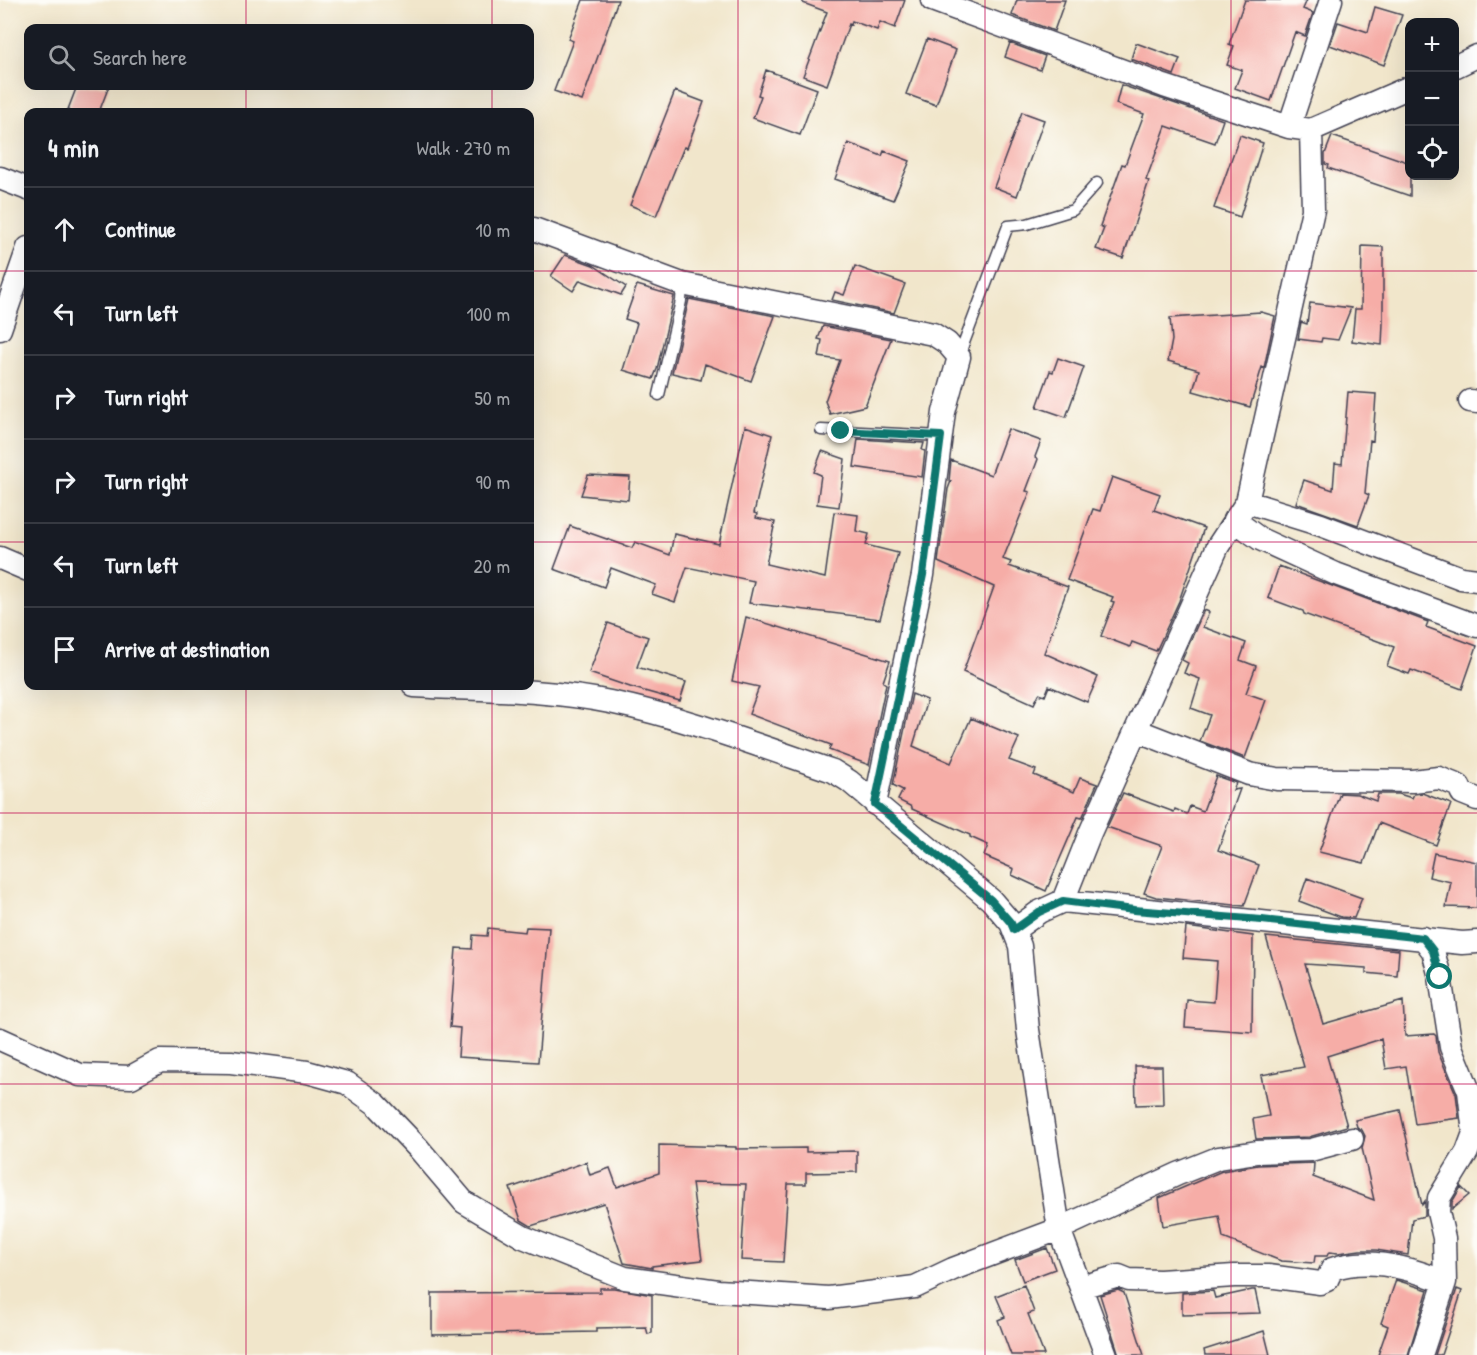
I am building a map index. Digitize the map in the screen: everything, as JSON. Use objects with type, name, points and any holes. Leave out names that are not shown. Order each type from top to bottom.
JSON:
[{"type":"street","points":[[1063,901],[1090,834],[1218,546],[1240,511],[1257,466],[1313,210],[1300,129],[1331,0]]},
{"type":"street","points":[[942,2],[1164,86],[1300,129],[1405,89]]},
{"type":"street","points":[[1459,65],[1477,56]]},
{"type":"street","points":[[0,178],[24,187]]},
{"type":"street","points":[[534,229],[682,284],[933,334],[947,343],[959,357],[944,412],[923,575],[875,804]]},
{"type":"street","points":[[0,329],[24,260]]},
{"type":"street","points":[[1240,511],[1321,525],[1461,578],[1477,580]]},
{"type":"street","points":[[1240,511],[1260,539],[1336,574],[1477,626]]},
{"type":"street","points":[[0,558],[24,568]]},
{"type":"street","points":[[477,690],[572,696],[610,702],[668,717],[833,771],[849,781],[991,900],[1011,923],[1020,946],[1028,1030],[1059,1229],[1106,1355]]},
{"type":"street","points":[[1136,730],[1249,774],[1277,779],[1342,782],[1412,782],[1439,778],[1460,786],[1462,793],[1477,799]]},
{"type":"street","points":[[1014,930],[1039,912],[1063,901],[1134,910],[1262,920],[1462,943],[1477,942]]},
{"type":"street","points":[[1421,1355],[1445,1281],[1444,1238],[1438,1212],[1439,1198],[1467,1152],[1474,1133],[1468,1091],[1451,1047],[1440,977],[1433,951],[1423,938]]},
{"type":"street","points":[[0,1039],[80,1075],[131,1077],[160,1061],[231,1062],[307,1072],[347,1083],[376,1104],[419,1149],[464,1202],[523,1237],[625,1278],[718,1291],[829,1298],[915,1287],[953,1269],[1059,1229],[1218,1158],[1257,1152],[1311,1150],[1352,1139]]},
{"type":"street","points":[[1081,1287],[1119,1276],[1129,1280],[1160,1281],[1268,1276],[1320,1283],[1328,1280],[1332,1269],[1343,1265],[1360,1264],[1396,1267],[1445,1281]]},
{"type":"lane","points":[[959,357],[1008,226],[1027,224],[1073,210],[1097,183]]},
{"type":"lane","points":[[659,395],[681,301],[682,284]]},
{"type":"lane","points":[[821,430],[941,436]]},
{"type":"building","points":[[583,0],[618,0],[582,101],[554,91],[573,41],[568,39]]},
{"type":"building","points":[[803,0],[905,0],[895,28],[880,22],[877,30],[852,21],[851,25],[849,24],[827,85],[803,76],[827,12],[803,3]]},
{"type":"building","points":[[1017,0],[1065,0],[1054,31],[1012,15]]},
{"type":"building","points":[[1245,0],[1307,0],[1303,9],[1313,13],[1305,36],[1295,32],[1271,101],[1235,88],[1242,70],[1227,65],[1234,46],[1229,44]]},
{"type":"building","points":[[1375,7],[1402,15],[1384,65],[1330,45],[1338,22],[1368,32]]},
{"type":"building","points":[[927,39],[956,50],[936,105],[906,94]]},
{"type":"building","points":[[1010,43],[1045,56],[1040,70],[1005,57]]},
{"type":"building","points":[[1136,43],[1180,59],[1174,75],[1131,59]]},
{"type":"building","points":[[766,70],[817,89],[800,135],[753,118],[761,96],[758,95]]},
{"type":"building","points":[[1121,85],[1223,120],[1215,143],[1166,126],[1146,180],[1149,181],[1123,258],[1096,249],[1104,228],[1100,226],[1122,164],[1125,165],[1144,114],[1116,104]]},
{"type":"building","points":[[75,90],[107,90],[101,108],[69,108]]},
{"type":"building","points":[[675,91],[704,102],[687,148],[684,147],[656,216],[630,205]]},
{"type":"building","points":[[1022,112],[1044,120],[1017,196],[994,187]]},
{"type":"building","points":[[1240,135],[1263,143],[1240,217],[1214,208]]},
{"type":"building","points":[[1332,136],[1405,161],[1405,180],[1410,180],[1410,196],[1328,168],[1329,165],[1325,164],[1325,154]]},
{"type":"building","points":[[848,143],[882,156],[884,151],[910,161],[893,200],[835,179]]},
{"type":"building","points":[[1362,246],[1383,247],[1382,345],[1352,341],[1355,309],[1361,309]]},
{"type":"building","points":[[565,255],[593,265],[626,287],[621,295],[580,280],[573,291],[551,276]]},
{"type":"building","points":[[855,266],[905,284],[894,313],[832,300],[835,292],[844,295]]},
{"type":"building","points":[[637,285],[674,296],[653,379],[623,370],[637,323],[625,319]]},
{"type":"building","points":[[689,299],[775,316],[751,381],[705,364],[701,380],[672,373]]},
{"type":"building","points":[[1310,303],[1351,308],[1338,340],[1322,338],[1321,342],[1298,339],[1301,322],[1307,324]]},
{"type":"building","points":[[1261,312],[1275,316],[1264,368],[1262,367],[1250,407],[1193,391],[1199,370],[1168,361],[1172,340],[1170,318]]},
{"type":"building","points":[[823,326],[891,339],[865,406],[830,414],[825,401],[840,360],[819,357],[822,340],[818,339]]},
{"type":"building","points":[[1058,358],[1084,367],[1066,417],[1037,407],[1050,371],[1053,372]]},
{"type":"building","points":[[1348,392],[1376,394],[1373,441],[1370,440],[1365,493],[1369,495],[1358,525],[1296,503],[1304,480],[1333,490],[1335,463],[1342,464]]},
{"type":"building","points":[[745,426],[772,435],[754,513],[757,514],[756,518],[775,522],[766,564],[825,578],[834,512],[858,515],[856,531],[869,534],[866,545],[898,553],[880,619],[749,603],[754,581],[687,567],[675,602],[652,594],[656,585],[611,568],[604,587],[554,569],[570,526],[632,548],[635,542],[670,555],[674,534],[719,544]]},
{"type":"building","points":[[1008,429],[1041,441],[1035,457],[1038,459],[1026,491],[1030,492],[1003,559],[1011,562],[1009,566],[1068,587],[1044,653],[1098,677],[1087,702],[1049,686],[1045,696],[1039,694],[1034,704],[963,672],[994,587],[938,562],[951,481],[949,481],[951,460],[991,475]]},
{"type":"building","points":[[858,439],[924,443],[922,477],[854,467]]},
{"type":"building","points":[[822,451],[845,459],[839,507],[817,504],[821,475],[814,472]]},
{"type":"building","points":[[588,475],[630,477],[628,500],[581,495]]},
{"type":"building","points":[[1112,477],[1160,494],[1154,510],[1204,528],[1179,601],[1156,651],[1132,642],[1130,647],[1101,636],[1114,602],[1111,601],[1113,597],[1067,580],[1093,509],[1100,511]]},
{"type":"building","points":[[1279,566],[1428,622],[1426,627],[1477,646],[1462,689],[1411,670],[1409,674],[1387,666],[1394,647],[1304,614],[1303,611],[1268,598]]},
{"type":"building","points":[[1204,610],[1209,612],[1203,627],[1246,643],[1240,660],[1256,666],[1246,693],[1266,700],[1245,758],[1200,741],[1210,715],[1191,708],[1200,679],[1184,673],[1188,663],[1182,660]]},
{"type":"building","points":[[746,617],[890,661],[883,682],[886,684],[869,765],[829,750],[831,745],[749,714],[759,687],[732,681]]},
{"type":"building","points":[[608,623],[648,637],[637,667],[686,682],[680,701],[589,673]]},
{"type":"building","points":[[912,694],[927,700],[913,746],[951,763],[971,718],[1019,738],[1009,760],[1036,770],[1034,775],[1074,792],[1080,778],[1097,784],[1082,818],[1078,817],[1046,891],[1012,875],[1014,869],[984,856],[988,845],[898,800],[903,790],[893,785]]},
{"type":"building","points":[[1216,776],[1236,783],[1233,790],[1240,789],[1218,850],[1259,865],[1244,906],[1156,897],[1144,893],[1162,846],[1107,827],[1123,793],[1174,812],[1175,809],[1187,814],[1190,806],[1203,811]]},
{"type":"building","points":[[1340,793],[1357,794],[1376,801],[1378,794],[1399,794],[1412,798],[1414,794],[1422,793],[1451,804],[1436,845],[1379,823],[1364,863],[1319,852]]},
{"type":"building","points":[[1434,853],[1477,862],[1477,908],[1446,907],[1451,882],[1429,877]]},
{"type":"building","points":[[1307,878],[1362,898],[1354,918],[1341,917],[1299,901]]},
{"type":"building","points":[[526,927],[549,928],[538,1062],[458,1057],[460,1028],[450,1027],[456,948],[472,949],[473,935],[487,936],[488,928],[525,932]]},
{"type":"building","points":[[1186,927],[1253,936],[1252,1032],[1185,1027],[1187,1000],[1214,1002],[1217,961],[1183,958]]},
{"type":"building","points":[[1266,937],[1399,950],[1397,976],[1366,973],[1366,968],[1305,964],[1323,1024],[1403,1001],[1405,1036],[1434,1034],[1436,1036],[1438,1052],[1456,1094],[1459,1118],[1415,1124],[1406,1066],[1386,1069],[1381,1039],[1327,1056],[1347,1126],[1309,1137],[1256,1139],[1253,1119],[1269,1116],[1261,1075],[1304,1067]]},
{"type":"building","points":[[1135,1066],[1162,1066],[1163,1104],[1136,1105]]},
{"type":"building","points":[[1400,1110],[1422,1205],[1425,1201],[1425,1216],[1412,1219],[1408,1255],[1360,1250],[1329,1252],[1327,1256],[1315,1256],[1314,1263],[1281,1261],[1223,1238],[1219,1216],[1163,1226],[1159,1198],[1222,1171],[1258,1165],[1314,1163],[1313,1177],[1374,1200],[1362,1148],[1365,1136],[1357,1127],[1355,1120]]},
{"type":"building","points":[[659,1145],[736,1147],[736,1149],[806,1148],[806,1152],[857,1151],[857,1172],[806,1173],[806,1184],[788,1184],[783,1262],[741,1260],[746,1184],[692,1183],[702,1260],[652,1266],[652,1268],[624,1263],[604,1203],[531,1226],[521,1220],[510,1188],[586,1162],[590,1175],[610,1168],[617,1187],[659,1173]]},
{"type":"building","points":[[1461,1187],[1469,1195],[1452,1209],[1452,1202]]},
{"type":"building","points":[[1047,1248],[1055,1269],[1023,1281],[1015,1260]]},
{"type":"building","points":[[1396,1280],[1428,1290],[1408,1355],[1378,1355],[1388,1326],[1381,1323]]},
{"type":"building","points":[[1024,1285],[1034,1312],[1028,1314],[1044,1355],[1011,1355],[998,1320],[1005,1317],[996,1296]]},
{"type":"building","points":[[600,1288],[614,1288],[652,1295],[652,1333],[648,1334],[646,1327],[596,1328],[596,1332],[432,1335],[432,1293],[600,1292]]},
{"type":"building","points":[[1457,1289],[1462,1291],[1441,1355],[1435,1355]]},
{"type":"building","points":[[1118,1290],[1124,1293],[1144,1355],[1119,1355],[1100,1295]]},
{"type":"building","points":[[1255,1290],[1260,1313],[1182,1315],[1182,1293],[1213,1291],[1215,1298]]},
{"type":"building","points":[[1264,1331],[1270,1355],[1205,1355],[1204,1350]]},
{"type":"route","points":[[841,431],[941,436],[923,575],[875,804],[991,900],[1011,923],[1014,930],[1039,912],[1063,901],[1134,910],[1262,920],[1423,938],[1433,951],[1440,977]]}]
